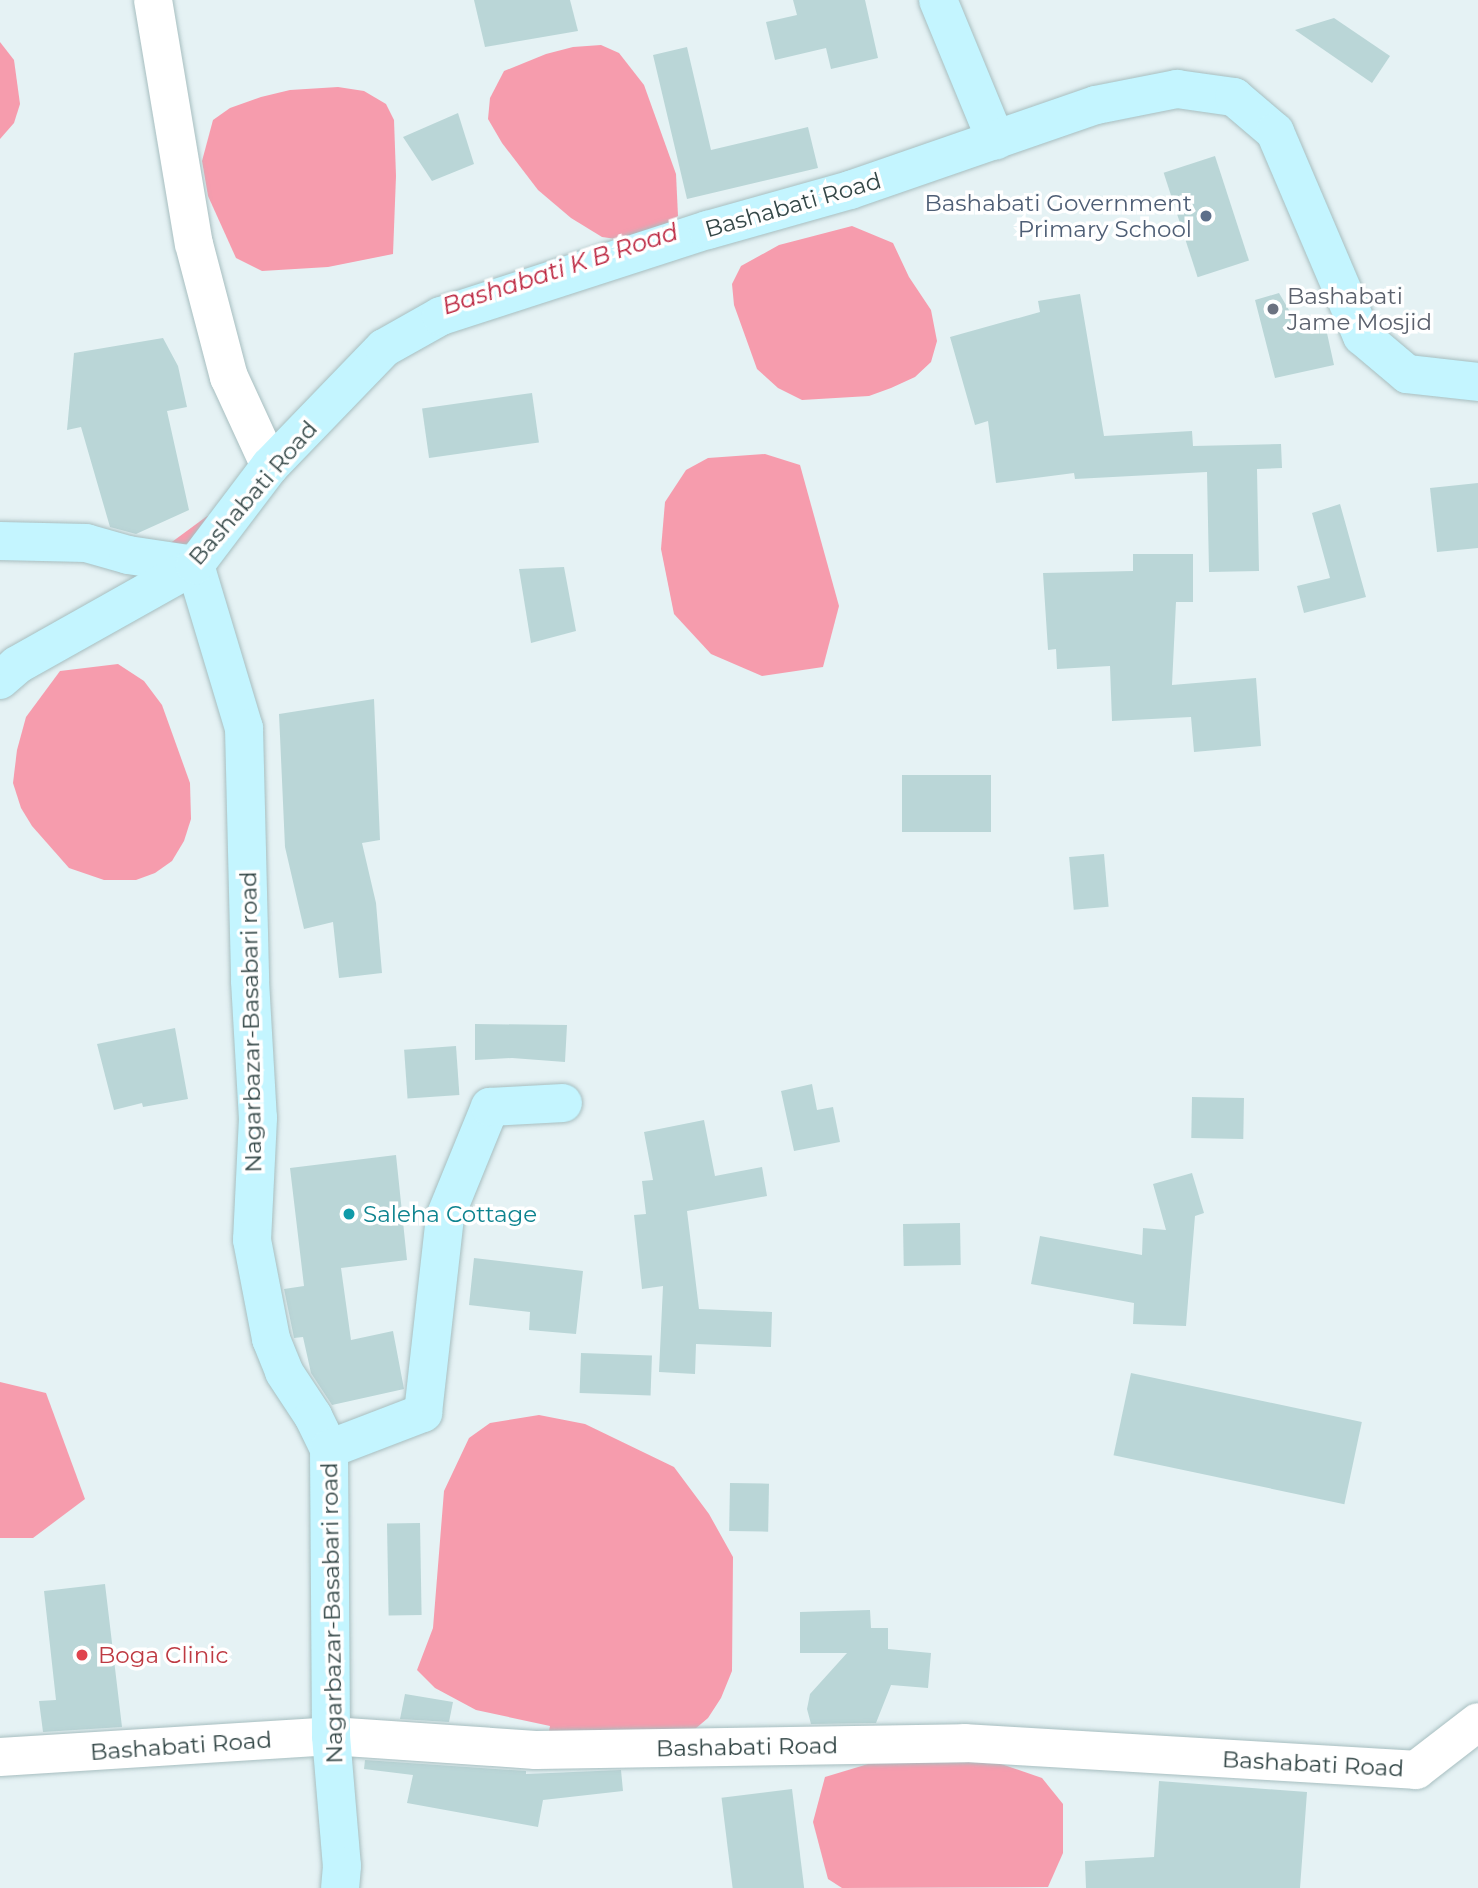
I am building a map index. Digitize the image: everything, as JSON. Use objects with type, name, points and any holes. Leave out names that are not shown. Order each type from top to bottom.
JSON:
[{"type":"street","points":[[153,0],[194,244],[229,377],[270,466]]},
{"type":"street","points":[[938,0],[996,141]]},
{"type":"street","name":"Bashabati Road","points":[[0,680],[17,665],[195,565],[270,466],[384,348],[440,316],[708,230],[850,190],[1096,105],[1177,89],[1234,97],[1275,132],[1362,336],[1407,374],[1478,382]]},
{"type":"street","points":[[0,541],[86,543],[128,555],[195,565]]},
{"type":"street","name":"Nagarbazar-Basabari road","points":[[195,565],[244,728],[250,981],[258,1118],[252,1240],[259,1290],[271,1339],[284,1372],[313,1416],[329,1449],[331,1736],[342,1866],[340,1888]]},
{"type":"street","points":[[329,1449],[423,1413],[445,1217],[490,1107],[564,1103]]},
{"type":"street","name":"Bashabati Road","points":[[0,1757],[331,1736],[536,1751],[965,1743],[1416,1770],[1478,1722]]},
{"type":"shaded area","points":[[0,42],[14,60],[20,104],[14,123],[0,139]]},
{"type":"shaded area","points":[[601,45],[619,53],[644,85],[676,174],[678,216],[650,235],[623,240],[602,237],[571,218],[538,190],[502,143],[488,119],[490,98],[504,71],[546,54],[573,47]]},
{"type":"shaded area","points":[[338,87],[364,91],[386,104],[394,120],[396,176],[393,254],[328,267],[262,271],[236,258],[208,196],[202,161],[213,120],[230,108],[261,97],[290,90]]},
{"type":"shaded area","points":[[852,226],[893,243],[909,277],[931,310],[937,341],[931,362],[915,377],[869,396],[802,400],[778,388],[757,369],[734,305],[732,284],[741,266],[779,245]]},
{"type":"shaded area","points":[[765,454],[800,465],[839,606],[823,667],[762,676],[711,654],[674,614],[661,549],[665,502],[686,470],[708,458]]},
{"type":"shaded area","points":[[118,664],[144,681],[162,705],[190,783],[191,819],[184,841],[172,861],[155,873],[136,880],[104,880],[69,868],[32,826],[21,808],[13,783],[17,750],[26,717],[60,671]]},
{"type":"shaded area","points":[[0,1382],[46,1393],[85,1499],[33,1538],[0,1538]]},
{"type":"shaded area","points":[[539,1415],[585,1424],[674,1467],[709,1514],[733,1557],[732,1671],[721,1698],[708,1718],[688,1735],[545,1751],[550,1726],[476,1710],[435,1688],[417,1670],[433,1628],[444,1491],[469,1438],[490,1423]]},
{"type":"shaded area","points":[[972,1754],[1042,1778],[1063,1804],[1063,1853],[1048,1887],[842,1888],[828,1879],[813,1822],[825,1777],[878,1761]]},
{"type":"building","points":[[474,0],[570,0],[578,31],[485,47]]},
{"type":"building","points":[[793,0],[865,0],[878,58],[831,69],[826,48],[775,60],[766,22],[797,15]]},
{"type":"building","points":[[1334,18],[1390,56],[1372,83],[1295,30]]},
{"type":"building","points":[[687,47],[711,150],[808,127],[818,168],[687,199],[653,55]]},
{"type":"building","points":[[458,113],[474,164],[432,181],[403,137]]},
{"type":"building","name":"Bashabati Government Primary School","points":[[1215,156],[1249,261],[1198,277],[1164,173]]},
{"type":"building","points":[[1279,293],[1300,329],[1325,324],[1334,365],[1275,378],[1255,300]]},
{"type":"building","points":[[1080,294],[1104,436],[1192,431],[1193,446],[1281,444],[1282,468],[1257,469],[1259,571],[1209,572],[1207,472],[1075,479],[1074,473],[996,483],[988,421],[975,425],[950,337],[1040,312],[1038,301]]},
{"type":"building","points":[[163,338],[178,366],[187,407],[167,411],[189,510],[136,534],[110,527],[81,427],[67,430],[74,353]]},
{"type":"building","points":[[532,393],[539,443],[429,458],[422,408]]},
{"type":"building","points":[[1478,483],[1478,548],[1437,552],[1430,488]]},
{"type":"building","points":[[1340,504],[1366,597],[1304,613],[1297,586],[1330,578],[1312,513]]},
{"type":"building","points":[[1133,554],[1193,554],[1193,602],[1176,602],[1172,685],[1256,678],[1261,746],[1194,752],[1191,717],[1112,721],[1110,666],[1057,669],[1056,649],[1048,650],[1043,573],[1133,571]]},
{"type":"building","points":[[564,567],[576,631],[531,643],[519,569]]},
{"type":"building","points":[[374,699],[380,840],[362,843],[376,903],[382,973],[339,978],[333,922],[304,929],[285,847],[279,714]]},
{"type":"building","points":[[902,775],[991,775],[991,832],[902,832]]},
{"type":"building","points":[[1104,854],[1109,907],[1074,910],[1069,857]]},
{"type":"building","points":[[475,1024],[567,1025],[565,1062],[512,1058],[475,1060]]},
{"type":"building","points":[[175,1028],[188,1099],[143,1107],[142,1103],[114,1110],[97,1044]]},
{"type":"building","points":[[456,1046],[459,1095],[408,1099],[404,1050]]},
{"type":"building","points":[[812,1084],[817,1110],[833,1107],[840,1142],[794,1151],[781,1091]]},
{"type":"building","points":[[1192,1097],[1244,1098],[1243,1139],[1191,1138]]},
{"type":"building","points":[[704,1120],[715,1176],[762,1167],[767,1196],[687,1211],[699,1309],[772,1312],[771,1347],[696,1344],[695,1374],[659,1372],[663,1286],[642,1289],[634,1215],[646,1214],[642,1181],[653,1180],[644,1132]]},
{"type":"building","points":[[396,1155],[407,1260],[341,1268],[351,1340],[393,1331],[404,1389],[332,1405],[311,1373],[303,1337],[294,1338],[284,1289],[304,1286],[290,1168]]},
{"type":"building","points":[[1192,1173],[1204,1213],[1195,1216],[1186,1326],[1133,1324],[1134,1303],[1031,1284],[1040,1236],[1142,1255],[1143,1228],[1166,1230],[1153,1184]]},
{"type":"building","points":[[960,1223],[961,1265],[904,1266],[903,1224]]},
{"type":"building","points":[[474,1258],[583,1271],[576,1334],[529,1330],[530,1312],[469,1305]]},
{"type":"building","points":[[581,1353],[652,1355],[651,1395],[580,1393]]},
{"type":"building","points":[[1131,1373],[1362,1422],[1344,1504],[1114,1455]]},
{"type":"building","points":[[730,1483],[769,1484],[768,1532],[729,1531]]},
{"type":"building","points":[[420,1523],[422,1615],[389,1616],[387,1524]]},
{"type":"building","name":"Boga Clinic","points":[[105,1584],[122,1727],[43,1732],[39,1701],[56,1700],[44,1591]]},
{"type":"building","points":[[870,1610],[871,1628],[888,1628],[888,1649],[931,1653],[928,1688],[891,1685],[876,1723],[811,1724],[807,1709],[810,1694],[847,1653],[800,1653],[800,1612]]},
{"type":"building","points":[[405,1694],[453,1702],[449,1722],[400,1719]]},
{"type":"building","points":[[365,1760],[526,1771],[526,1774],[621,1770],[623,1791],[543,1800],[538,1827],[407,1803],[413,1775],[364,1769]]},
{"type":"building","points":[[1159,1781],[1307,1792],[1300,1888],[1086,1888],[1085,1861],[1154,1857]]},
{"type":"building","points":[[792,1789],[804,1888],[733,1888],[722,1798]]},
{"type":"waterway","name":"Bashabati K B Road","points":[[168,551],[209,521]]},
{"type":"place","name":"Bashabati Government Primary School","points":[[1206,216]]},
{"type":"place","name":"Bashabati Jame Mosjid","points":[[1273,309]]},
{"type":"place","name":"Saleha Cottage","points":[[349,1214]]},
{"type":"place","name":"Boga Clinic","points":[[82,1655]]}]
